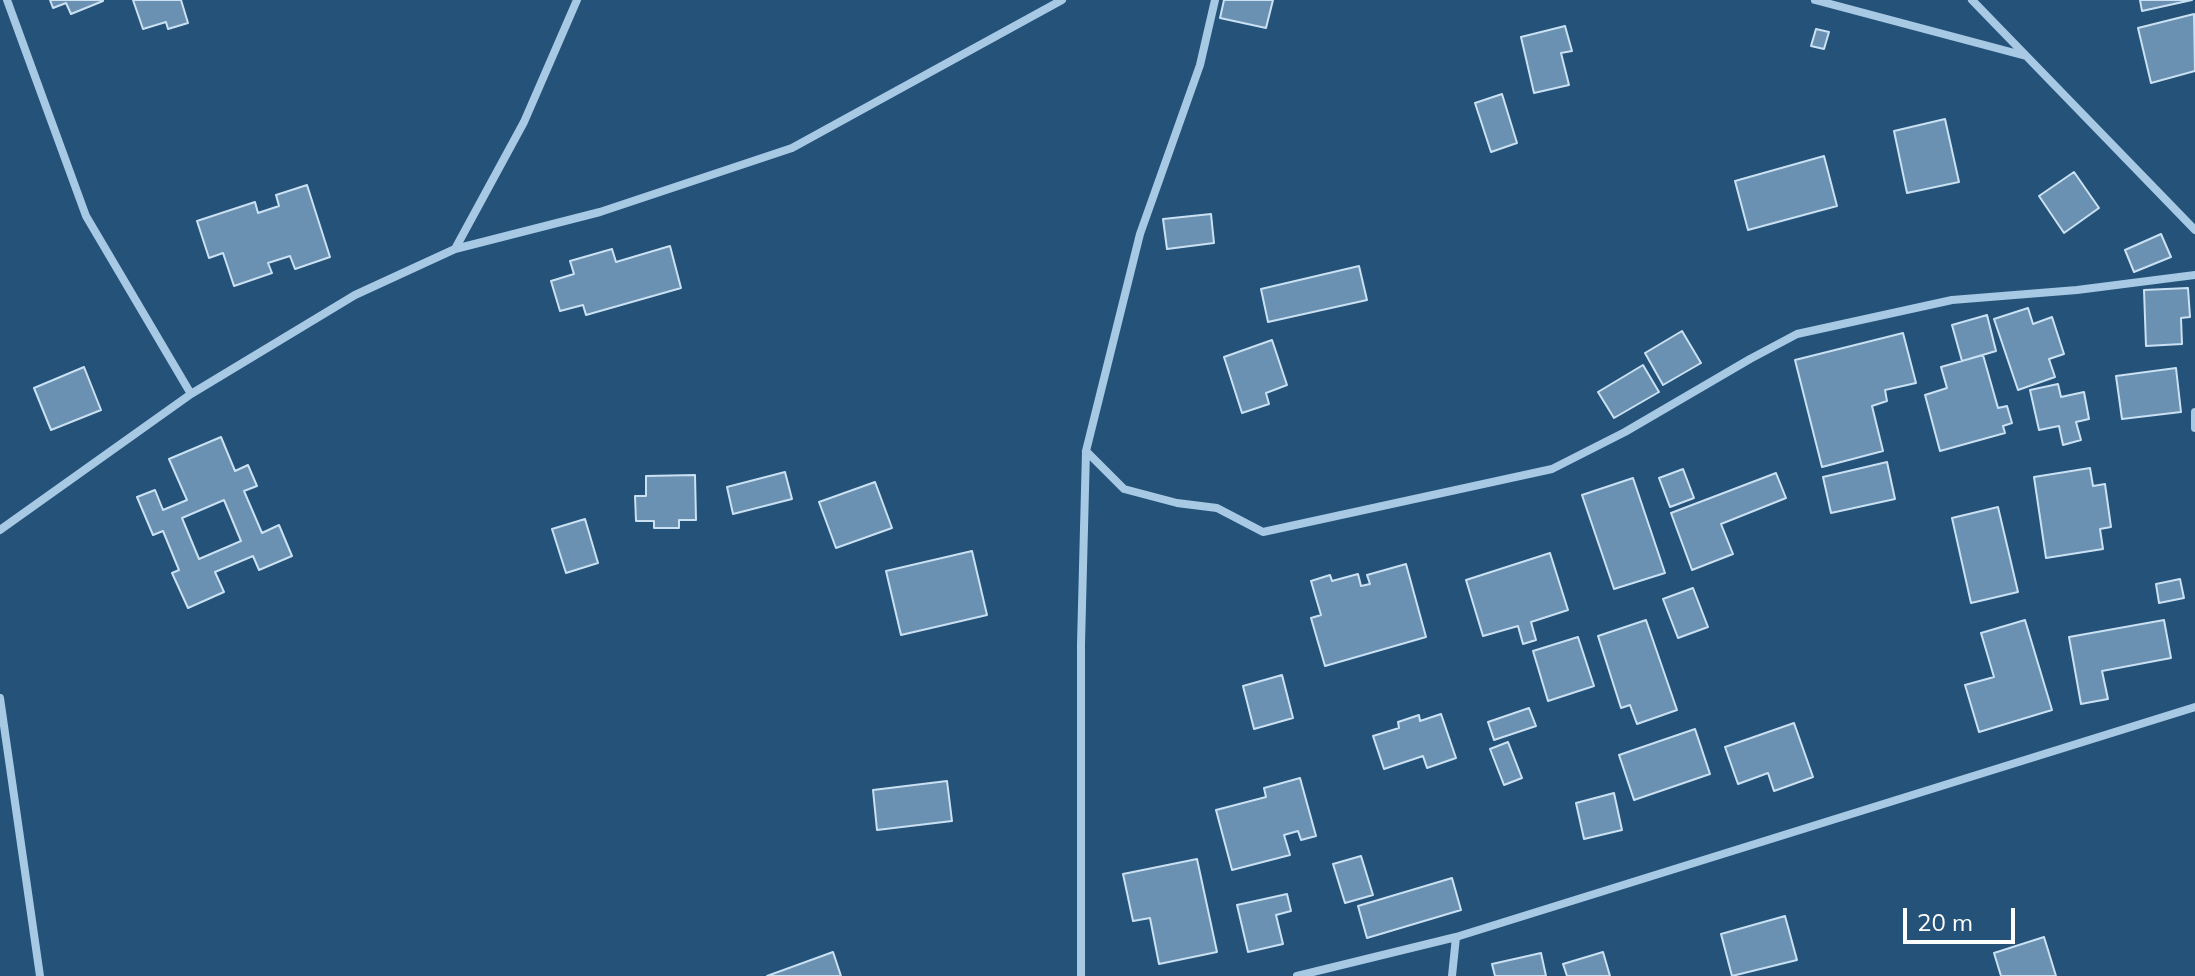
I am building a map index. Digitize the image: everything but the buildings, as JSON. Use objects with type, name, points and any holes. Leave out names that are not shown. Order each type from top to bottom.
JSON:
[{"type":"street","points":[[7,0],[86,216],[191,394]]},
{"type":"street","points":[[455,249],[524,122],[577,0]]},
{"type":"street","points":[[0,530],[191,394],[355,295],[455,249],[600,212],[792,148],[1062,0]]},
{"type":"street","points":[[1081,976],[1081,644],[1086,451],[1140,234],[1200,65],[1215,0]]},
{"type":"street","points":[[1815,0],[2027,57]]},
{"type":"street","points":[[1972,0],[2195,230]]},
{"type":"street","points":[[1086,451],[1124,489],[1177,503],[1217,508],[1263,532],[1552,469],[1625,432],[1797,334],[1952,300],[2077,290],[2195,275]]},
{"type":"street","points":[[2195,412],[2195,428]]},
{"type":"street","points":[[0,698],[40,976]]},
{"type":"street","points":[[1297,976],[1456,937],[2195,707]]},
{"type":"street","points":[[1452,976],[1456,937]]}]
